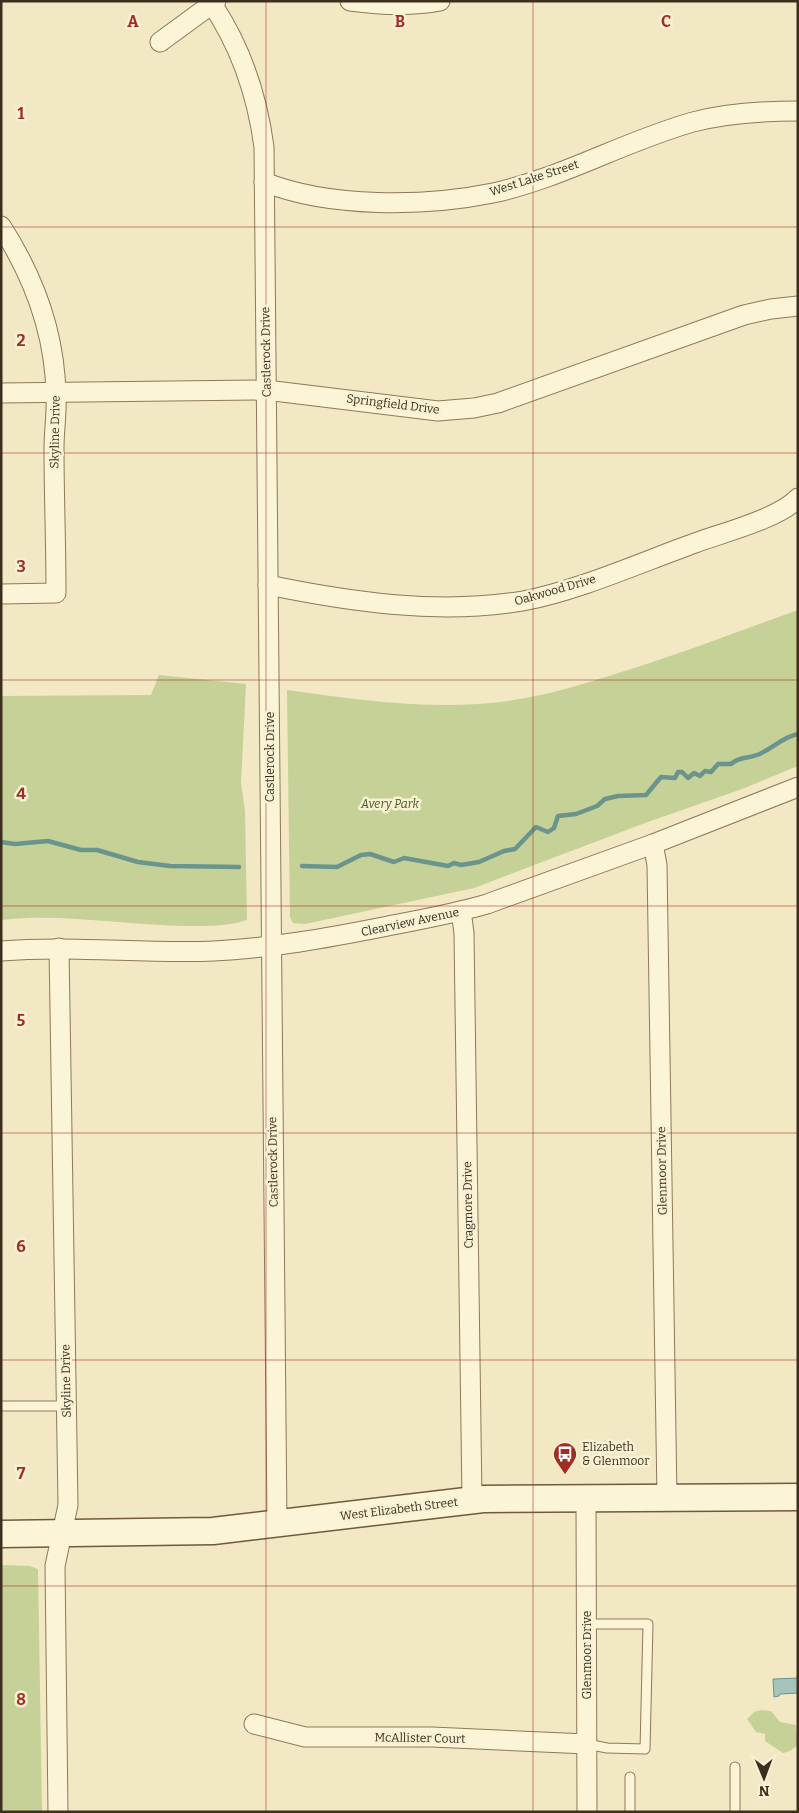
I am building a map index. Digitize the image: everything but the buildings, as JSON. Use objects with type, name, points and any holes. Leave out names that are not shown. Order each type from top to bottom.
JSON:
[{"type":"main road","name":"West Elizabeth Street","points":[[1,1534],[205,1532],[472,1500],[798,1497]]},
{"type":"street","points":[[350,1],[396,5],[422,5],[440,1]]},
{"type":"street","points":[[160,42],[213,2]]},
{"type":"street","name":"Castlerock Drive","points":[[213,2],[241,56],[253,88],[261,122],[264,182],[277,1524]]},
{"type":"street","name":"West Lake Street","points":[[264,182],[282,189],[359,200],[404,202],[449,199],[493,193],[694,122],[750,112],[798,111]]},
{"type":"street","name":"Skyline Drive","points":[[1,226],[25,267],[38,298],[51,348],[56,392],[54,445],[56,593],[1,594]]},
{"type":"street","name":"Springfield Drive","points":[[1,393],[266,390],[438,411],[474,408],[498,403],[744,315],[798,306]]},
{"type":"street","name":"Oakwood Drive","points":[[268,584],[342,598],[423,606],[479,606],[525,600],[588,582],[769,516],[798,498]]},
{"type":"street","name":"Clearview Avenue","points":[[1,951],[59,948],[211,951],[271,948],[461,912],[653,844],[798,787]]},
{"type":"street","name":"Glenmoor Drive","points":[[653,844],[657,865],[667,1498]]},
{"type":"street","name":"Cragmore Drive","points":[[461,912],[464,933],[472,1500]]},
{"type":"street","name":"Skyline Drive","points":[[58,1812],[55,1566],[68,1505],[59,948]]},
{"type":"street","name":"Glenmoor Drive","points":[[586,1499],[587,1812]]},
{"type":"street","name":"McAllister Court","points":[[254,1724],[305,1737],[432,1737],[518,1743],[587,1744]]},
{"type":"lane","points":[[1,1406],[66,1406]]},
{"type":"lane","points":[[587,1624],[648,1624],[645,1749],[607,1748],[587,1744]]},
{"type":"lane","points":[[735,1767],[735,1812]]},
{"type":"lane","points":[[630,1776],[630,1812]]},
{"type":"green space","name":"Avery Park","points":[[798,610],[798,766],[742,789],[645,823],[474,888],[305,924],[293,923],[290,917],[287,690],[407,704],[455,705],[513,700],[563,690],[636,668]]},
{"type":"green space","points":[[159,675],[246,684],[241,783],[245,811],[247,920],[223,925],[199,926],[46,918],[1,920],[1,696],[151,695]]},
{"type":"green space","points":[[1,1565],[29,1566],[38,1569],[42,1812],[1,1812]]},
{"type":"green space","points":[[761,1710],[771,1711],[780,1722],[796,1725],[798,1745],[790,1751],[783,1753],[765,1741],[765,1734],[756,1732],[747,1719],[754,1712]]},
{"type":"water","points":[[798,1678],[798,1693],[780,1694],[774,1697],[773,1679]]},
{"type":"waterway","points":[[302,866],[337,867],[361,855],[370,854],[394,862],[404,858],[448,866],[454,863],[461,865],[479,862],[504,851],[515,849],[536,827],[548,832],[554,828],[558,816],[576,814],[597,806],[605,799],[618,796],[646,795],[661,777],[675,778],[678,772],[682,772],[688,778],[694,773],[700,776],[705,771],[711,772],[718,764],[731,764],[734,761],[757,755],[798,734]]},
{"type":"waterway","points":[[1,842],[15,844],[48,841],[81,850],[97,850],[138,862],[170,866],[239,867]]},
{"type":"place","name":"Elizabeth & Glenmoor","points":[[565,1475]]}]
